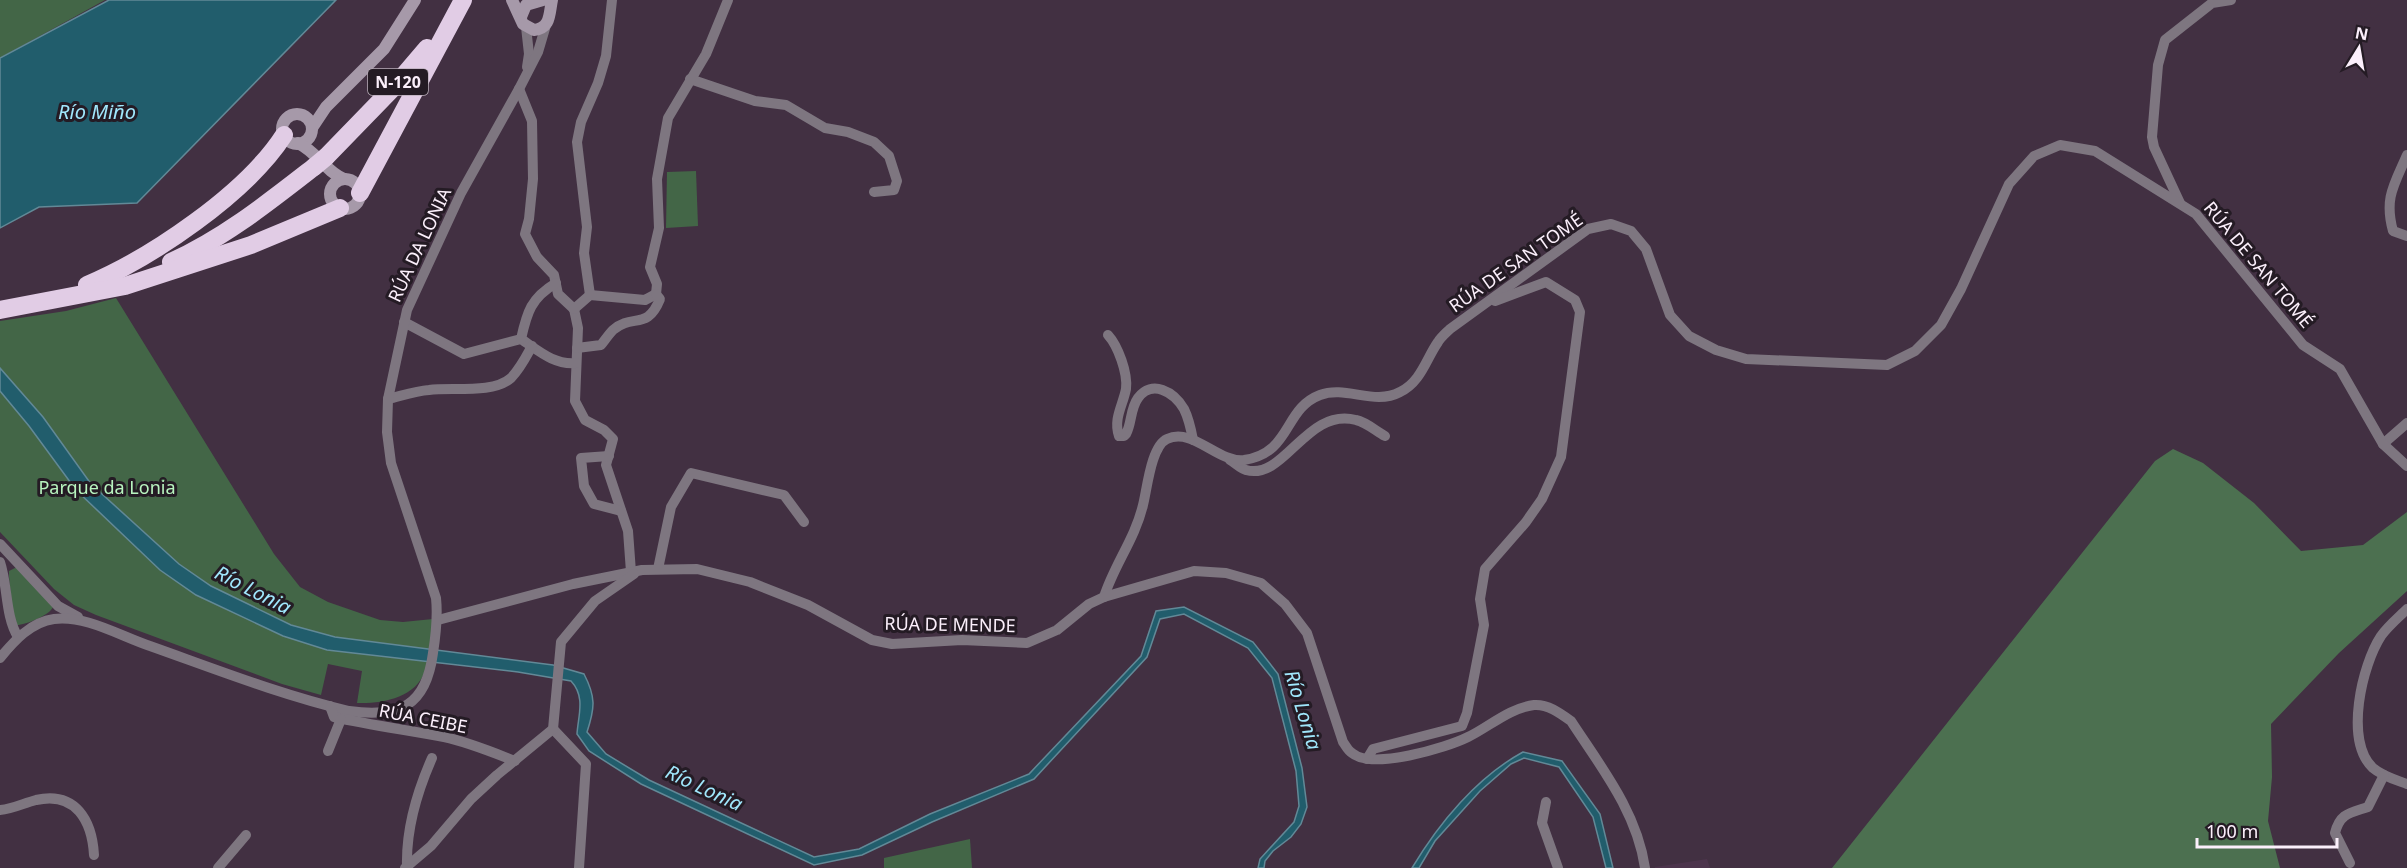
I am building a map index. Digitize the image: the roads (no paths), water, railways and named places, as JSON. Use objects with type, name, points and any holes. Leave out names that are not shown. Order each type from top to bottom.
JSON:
[{"type":"highway","name":"N-120","points":[[0,310],[46,303],[93,292],[147,272],[200,247],[260,209],[321,163],[392,89],[463,0]]},
{"type":"highway","points":[[360,193],[463,0]]},
{"type":"highway","points":[[46,303],[110,275],[175,236],[235,189],[291,139]]},
{"type":"highway","points":[[93,292],[124,286],[250,245],[340,208]]},
{"type":"street","points":[[291,139],[306,140],[318,116],[384,49],[415,0]]},
{"type":"street","points":[[512,0],[523,22],[538,30],[548,20],[552,0]]},
{"type":"street","points":[[590,295],[584,253],[587,227],[577,142],[581,122],[598,84],[606,56],[612,0]]},
{"type":"street","points":[[577,348],[601,345],[614,329],[648,319],[656,309],[660,299],[656,294],[657,284],[650,267],[659,228],[657,179],[668,118],[706,54],[728,0]]},
{"type":"street","points":[[2181,204],[2152,137],[2158,65],[2165,40],[2212,3],[2231,0]]},
{"type":"street","points":[[523,22],[523,8],[536,1],[546,7],[548,20]]},
{"type":"street","name":"RÚA DA LONIA","points":[[97,626],[242,679],[330,706],[365,713],[379,713],[399,708],[423,691],[431,670],[438,620],[436,598],[391,463],[387,432],[387,399],[407,310],[461,194],[537,52],[548,20]]},
{"type":"street","name":"RÚA DA LONIA","points":[[523,22],[529,54],[527,70]]},
{"type":"street","points":[[690,79],[755,100],[786,105],[825,128],[848,132],[874,142],[889,156],[897,181],[894,190],[874,192]]},
{"type":"street","points":[[406,867],[431,846],[471,799],[554,726],[561,642],[595,601],[637,571],[628,531],[606,465],[613,439],[604,430],[585,420],[574,401],[578,328],[574,309],[558,294],[554,275],[537,257],[525,234],[533,179],[532,121],[519,89]]},
{"type":"street","points":[[302,115],[308,120],[321,163],[331,189],[333,202],[340,208],[354,206],[360,193],[353,181],[344,179],[321,163],[291,139],[284,121],[292,115],[302,115],[342,91]]},
{"type":"street","name":"RÚA DE SAN TOMÉ","points":[[1104,597],[1140,519],[1154,458],[1160,445],[1166,439],[1177,437],[1192,440],[1241,460],[1256,457],[1271,450],[1279,442],[1297,413],[1307,402],[1320,395],[1335,392],[1368,397],[1387,396],[1400,392],[1413,382],[1438,341],[1450,329],[1588,229],[1611,224],[1631,231],[1646,249],[1670,315],[1689,336],[1716,350],[1746,359],[1887,365],[1915,351],[1941,325],[1961,289],[2009,184],[2034,156],[2060,145],[2095,152],[2196,214],[2303,345],[2340,369],[2383,444],[2407,466]]},
{"type":"street","points":[[2407,155],[2391,191],[2388,212],[2393,231],[2407,236]]},
{"type":"street","points":[[331,189],[336,182],[344,179]]},
{"type":"street","points":[[1366,759],[1373,749],[1462,726],[1467,713],[1484,625],[1480,599],[1485,569],[1526,522],[1542,499],[1560,457],[1580,312],[1575,300],[1546,282],[1482,305]]},
{"type":"street","points":[[521,339],[528,310],[543,291],[556,283]]},
{"type":"street","points":[[574,309],[590,295],[645,300],[656,294]]},
{"type":"street","points":[[404,322],[464,354],[521,339],[549,358],[564,364],[576,363]]},
{"type":"street","points":[[1108,335],[1123,366],[1126,385],[1118,414],[1119,436],[1126,434],[1133,408],[1141,395],[1154,389],[1160,389],[1174,397],[1183,408],[1191,426],[1192,440]]},
{"type":"street","points":[[387,399],[419,391],[464,388],[472,391],[510,380],[532,346]]},
{"type":"street","points":[[1222,454],[1246,470],[1263,469],[1283,458],[1306,435],[1329,419],[1357,420],[1385,436]]},
{"type":"street","points":[[2383,444],[2407,423]]},
{"type":"street","points":[[609,456],[580,458],[584,486],[594,504],[621,511]]},
{"type":"street","points":[[658,569],[670,507],[691,473],[784,495],[804,522]]},
{"type":"street","points":[[0,544],[58,606],[97,626]]},
{"type":"street","points":[[0,562],[11,622],[18,638]]},
{"type":"street","points":[[4,575],[12,565],[21,564]]},
{"type":"street","name":"RÚA DE MENDE","points":[[438,620],[545,591],[637,571],[697,568],[750,582],[808,605],[872,640],[891,644],[962,640],[1028,643],[1057,630],[1089,604],[1104,597],[1194,571],[1226,573],[1261,583],[1285,604],[1307,633],[1343,742],[1352,754],[1366,759]]},
{"type":"street","points":[[2407,609],[2381,636],[2361,692],[2358,722],[2360,744],[2369,763],[2384,775],[2407,784]]},
{"type":"street","points":[[0,658],[18,638],[35,626],[52,619],[72,620],[97,626]]},
{"type":"street","points":[[1366,759],[1381,759],[1421,752],[1466,738],[1521,708],[1536,705],[1548,707],[1571,721],[1624,804],[1639,840],[1645,868]]},
{"type":"street","points":[[328,751],[341,718],[334,717],[330,706]]},
{"type":"street","name":"RÚA CEIBE","points":[[341,718],[442,737],[515,761]]},
{"type":"street","points":[[554,726],[586,764],[579,868]]},
{"type":"street","points":[[406,867],[407,843],[423,779],[432,758]]},
{"type":"street","points":[[2350,863],[2335,833],[2338,820],[2368,807],[2384,775]]},
{"type":"street","points":[[0,810],[42,799],[66,803],[81,812],[87,819],[93,838],[94,855]]},
{"type":"street","points":[[1546,802],[1542,823],[1558,868]]},
{"type":"street","points":[[218,868],[246,835]]},
{"type":"water","name":"Río Miño","points":[[109,0],[336,0],[137,203],[39,207],[0,228],[0,58]]},
{"type":"water","points":[[0,368],[43,417],[91,484],[179,564],[211,586],[291,625],[335,637],[553,665],[584,674],[591,689],[593,703],[587,732],[606,754],[649,780],[814,857],[859,849],[930,814],[1029,774],[1141,656],[1156,611],[1184,607],[1253,642],[1278,674],[1302,768],[1307,807],[1301,824],[1291,837],[1273,851],[1265,861],[1264,868],[1258,868],[1260,859],[1294,822],[1299,806],[1296,771],[1272,678],[1248,648],[1184,614],[1160,619],[1147,657],[1034,779],[932,822],[862,855],[814,865],[641,784],[589,751],[577,734],[580,700],[576,687],[571,681],[518,672],[327,650],[283,636],[196,595],[160,570],[76,490],[0,391]]},
{"type":"water","points":[[1523,752],[1562,761],[1600,814],[1613,868],[1606,868],[1593,817],[1559,767],[1524,758],[1511,764],[1480,791],[1435,841],[1419,868],[1412,868],[1434,834],[1460,802],[1490,774]]},
{"type":"park label","name":"Parque da Lonia","points":[[107,488]]},
{"type":"water label","name":"Río Lonia","points":[[253,590]]},
{"type":"water label","name":"Río Lonia","points":[[1303,710]]},
{"type":"water label","name":"Río Lonia","points":[[704,788]]}]
